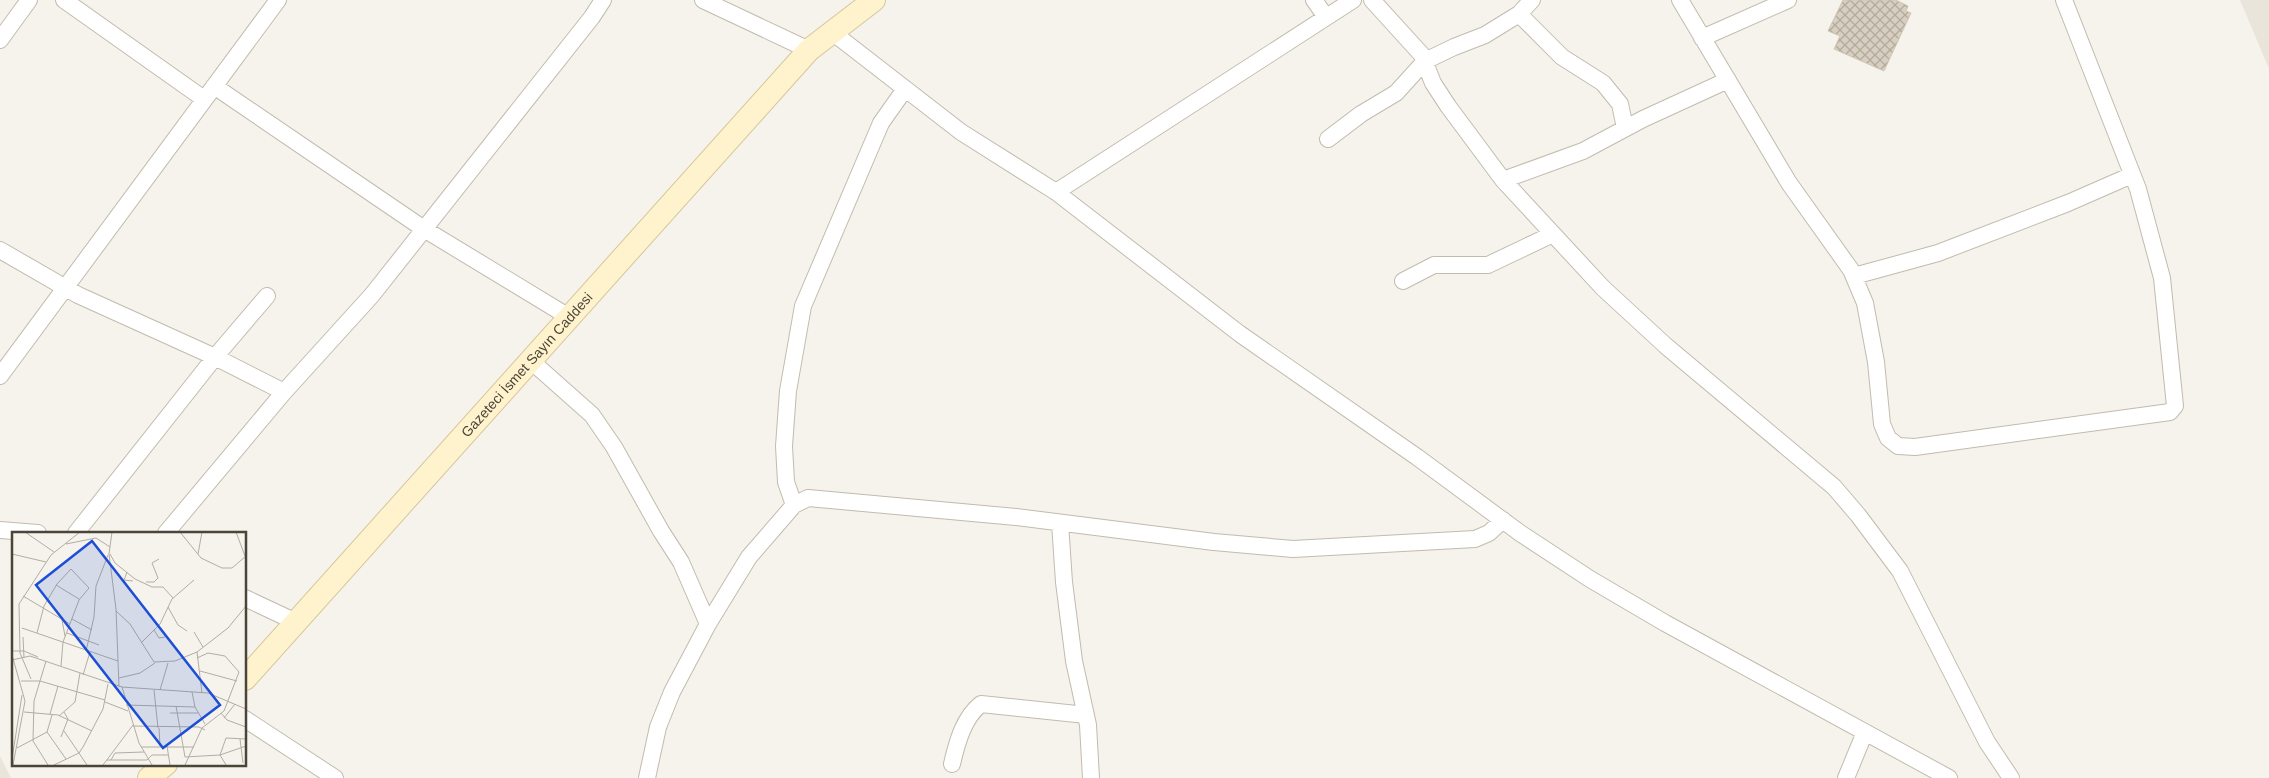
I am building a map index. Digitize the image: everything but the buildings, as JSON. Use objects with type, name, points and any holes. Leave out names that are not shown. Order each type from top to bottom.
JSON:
[{"type":"street","points":[[0,40],[29,0]]},
{"type":"street","points":[[64,0],[204,99]]},
{"type":"street","points":[[0,376],[67,288],[278,0]]},
{"type":"street","points":[[167,532],[284,392],[372,295],[592,17],[603,0]]},
{"type":"street","points":[[703,0],[809,50]]},
{"type":"street","name":"Gazeteci İsmet Sayın Caddesi","points":[[246,678],[809,50],[874,0]]},
{"type":"street","points":[[1314,0],[1326,17]]},
{"type":"street","points":[[1056,192],[1352,0]]},
{"type":"street","points":[[1372,0],[1400,29],[1425,61],[1433,83],[1448,106],[1503,180],[1603,288],[1666,346],[1718,388],[1840,494],[1885,549],[1900,571],[1987,742],[2011,778]]},
{"type":"street","points":[[1328,139],[1361,114],[1396,93],[1425,61],[1454,46],[1485,35],[1519,14],[1532,0]]},
{"type":"street","points":[[1680,0],[1789,183],[1854,276],[1865,303],[1876,362],[1882,424],[1888,438],[1898,446],[1915,447],[2170,412],[2175,406],[2162,278],[2132,175],[2064,0]]},
{"type":"street","points":[[1702,38],[1788,0]]},
{"type":"street","points":[[1519,14],[1562,57],[1603,83],[1620,104],[1625,128]]},
{"type":"street","points":[[832,32],[961,132],[1056,192],[1240,334],[1417,457],[1503,520],[1590,579],[1657,618],[1949,778]]},
{"type":"street","points":[[1503,180],[1583,151],[1625,128],[1728,80]]},
{"type":"street","points":[[214,86],[424,229],[568,318]]},
{"type":"street","points":[[794,505],[786,482],[784,446],[788,391],[803,306],[881,123],[905,89]]},
{"type":"street","points":[[1854,276],[1938,253],[2068,203],[2132,175]]},
{"type":"street","points":[[1403,281],[1434,265],[1488,265],[1553,234]]},
{"type":"street","points":[[0,250],[67,288],[215,357],[284,392]]},
{"type":"street","points":[[77,532],[215,357],[267,296]]},
{"type":"street","points":[[530,360],[592,415],[614,447],[661,531],[681,562],[708,624]]},
{"type":"street","points":[[647,778],[658,726],[672,692],[708,624],[749,557],[794,505],[808,498],[1293,549],[1475,539],[1489,533],[1503,520]]},
{"type":"street","points":[[1060,523],[1064,582],[1074,661],[1086,715],[1091,778]]},
{"type":"street","points":[[0,530],[25,532]]},
{"type":"street","points":[[246,598],[296,622]]},
{"type":"street","points":[[952,764],[956,745],[972,712],[982,704],[1086,715]]},
{"type":"street","points":[[246,720],[335,778]]},
{"type":"street","points":[[1846,778],[1865,732]]},
{"type":"street","points":[[149,778],[164,766]]},
{"type":"shaded area","points":[[2240,0],[2269,0],[2269,69]]},
{"type":"shaded area","points":[[0,756],[11,778],[0,778]]}]
